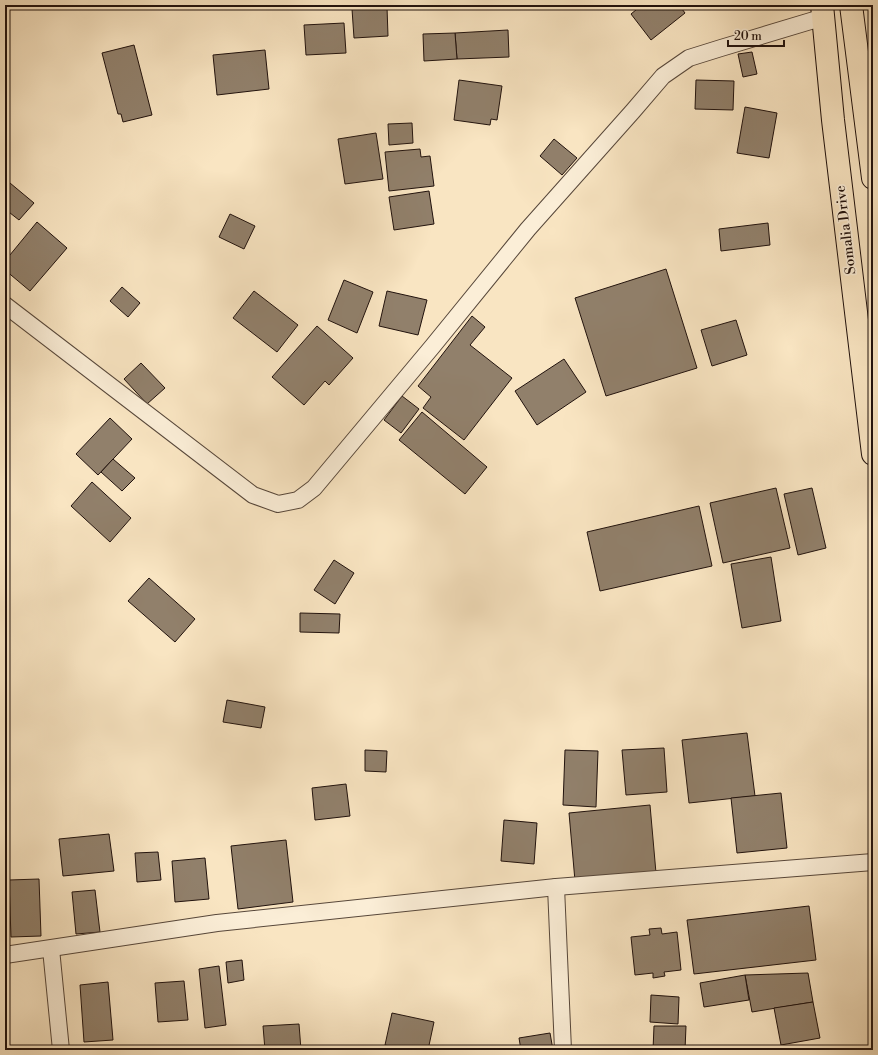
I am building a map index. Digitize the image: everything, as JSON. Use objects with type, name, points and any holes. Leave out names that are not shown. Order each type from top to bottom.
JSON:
[{"type":"main road","points":[[850,5],[868,93],[873,178]]},
{"type":"main road","name":"Somalia Drive","points":[[823,11],[833,120],[873,454]]},
{"type":"street","points":[[5,305],[253,495],[278,504],[298,500],[314,488],[528,229],[634,111],[663,76],[689,58],[823,11]]},
{"type":"street","points":[[5,955],[217,923],[556,887],[873,862]]},
{"type":"street","points":[[556,887],[563,1050]]},
{"type":"street","points":[[51,948],[61,1050]]},
{"type":"building","points":[[642,5],[679,5],[685,13],[651,40],[631,14]]},
{"type":"building","points":[[387,7],[388,36],[354,38],[352,9]]},
{"type":"building","points":[[344,23],[346,53],[306,55],[304,25]]},
{"type":"building","points":[[508,30],[509,57],[457,59],[455,33]]},
{"type":"building","points":[[455,33],[457,59],[424,61],[423,34]]},
{"type":"building","points":[[134,45],[152,115],[123,122],[121,114],[118,114],[102,53]]},
{"type":"building","points":[[265,50],[269,89],[217,95],[213,55]]},
{"type":"building","points":[[752,52],[757,74],[743,77],[738,54]]},
{"type":"building","points":[[459,80],[502,86],[497,120],[491,119],[490,125],[454,120]]},
{"type":"building","points":[[696,80],[734,81],[733,110],[695,109]]},
{"type":"building","points":[[745,107],[777,113],[769,158],[737,153]]},
{"type":"building","points":[[412,123],[413,143],[389,145],[388,124]]},
{"type":"building","points":[[376,133],[383,179],[345,184],[338,139]]},
{"type":"building","points":[[554,139],[577,158],[562,175],[540,156]]},
{"type":"building","points":[[420,149],[421,157],[430,156],[434,186],[389,191],[385,152]]},
{"type":"building","points":[[10,183],[34,203],[19,220],[5,209],[5,189]]},
{"type":"building","points":[[429,191],[434,224],[394,230],[389,197]]},
{"type":"building","points":[[230,214],[255,226],[244,249],[219,237]]},
{"type":"building","points":[[37,222],[67,248],[30,291],[5,270],[5,261]]},
{"type":"building","points":[[768,223],[770,245],[721,251],[719,229]]},
{"type":"building","points":[[666,269],[697,368],[606,396],[575,298]]},
{"type":"building","points":[[344,280],[373,292],[357,333],[328,320]]},
{"type":"building","points":[[122,287],[140,303],[128,317],[110,301]]},
{"type":"building","points":[[254,291],[298,325],[277,352],[233,318]]},
{"type":"building","points":[[387,291],[427,300],[418,335],[379,326]]},
{"type":"building","points":[[472,316],[485,327],[470,345],[512,378],[464,440],[423,408],[431,397],[418,386]]},
{"type":"building","points":[[736,320],[747,355],[712,366],[701,330]]},
{"type":"building","points":[[317,326],[353,358],[329,385],[325,381],[304,405],[272,377]]},
{"type":"building","points":[[564,359],[586,392],[537,425],[515,391]]},
{"type":"building","points":[[141,363],[165,388],[147,404],[124,379]]},
{"type":"building","points":[[402,396],[419,409],[401,433],[384,420]]},
{"type":"building","points":[[422,412],[487,467],[465,494],[399,440]]},
{"type":"building","points":[[110,418],[132,439],[98,475],[76,454]]},
{"type":"building","points":[[113,459],[135,478],[122,491],[101,472]]},
{"type":"building","points":[[92,482],[131,518],[110,542],[71,506]]},
{"type":"building","points":[[776,488],[790,548],[723,563],[710,503]]},
{"type":"building","points":[[812,488],[826,548],[798,555],[784,494]]},
{"type":"building","points":[[699,506],[712,566],[600,591],[587,532]]},
{"type":"building","points":[[771,557],[781,621],[742,628],[731,564]]},
{"type":"building","points":[[334,560],[354,573],[335,604],[314,590]]},
{"type":"building","points":[[149,578],[195,619],[175,642],[128,601]]},
{"type":"building","points":[[300,613],[340,614],[339,633],[300,632]]},
{"type":"building","points":[[227,700],[265,707],[261,728],[223,722]]},
{"type":"building","points":[[747,733],[755,796],[689,803],[682,740]]},
{"type":"building","points":[[664,748],[667,792],[626,795],[622,750]]},
{"type":"building","points":[[365,750],[387,751],[386,772],[365,771]]},
{"type":"building","points":[[565,750],[598,751],[596,807],[563,805]]},
{"type":"building","points":[[346,784],[350,816],[315,820],[312,788]]},
{"type":"building","points":[[781,793],[787,848],[737,853],[731,798]]},
{"type":"building","points":[[650,805],[656,873],[575,881],[569,813]]},
{"type":"building","points":[[504,820],[537,823],[534,864],[501,861]]},
{"type":"building","points":[[109,834],[114,871],[63,876],[59,839]]},
{"type":"building","points":[[286,840],[293,902],[238,909],[231,846]]},
{"type":"building","points":[[158,852],[161,880],[137,882],[135,853]]},
{"type":"building","points":[[205,858],[209,899],[175,902],[172,861]]},
{"type":"building","points":[[39,879],[41,936],[11,937],[9,880]]},
{"type":"building","points":[[95,890],[100,932],[76,934],[72,892]]},
{"type":"building","points":[[809,906],[816,960],[694,974],[687,920]]},
{"type":"building","points":[[661,928],[662,934],[677,932],[681,970],[664,972],[665,976],[653,978],[653,973],[635,975],[631,937],[650,935],[649,929]]},
{"type":"building","points":[[242,960],[244,980],[228,983],[226,962]]},
{"type":"building","points":[[219,966],[226,1025],[205,1028],[199,969]]},
{"type":"building","points":[[808,973],[813,1002],[752,1012],[745,975]]},
{"type":"building","points":[[745,975],[749,1000],[704,1007],[700,983]]},
{"type":"building","points":[[184,981],[188,1020],[158,1022],[155,983]]},
{"type":"building","points":[[108,982],[113,1040],[84,1042],[80,985]]},
{"type":"building","points":[[651,995],[679,997],[678,1024],[650,1022]]},
{"type":"building","points":[[813,1002],[820,1038],[781,1045],[774,1008]]},
{"type":"building","points":[[392,1013],[434,1022],[428,1050],[409,1050],[385,1045]]},
{"type":"building","points":[[299,1024],[301,1050],[265,1050],[263,1026]]},
{"type":"building","points":[[654,1026],[686,1026],[685,1050],[653,1050]]},
{"type":"building","points":[[550,1033],[553,1050],[521,1050],[519,1038]]}]
